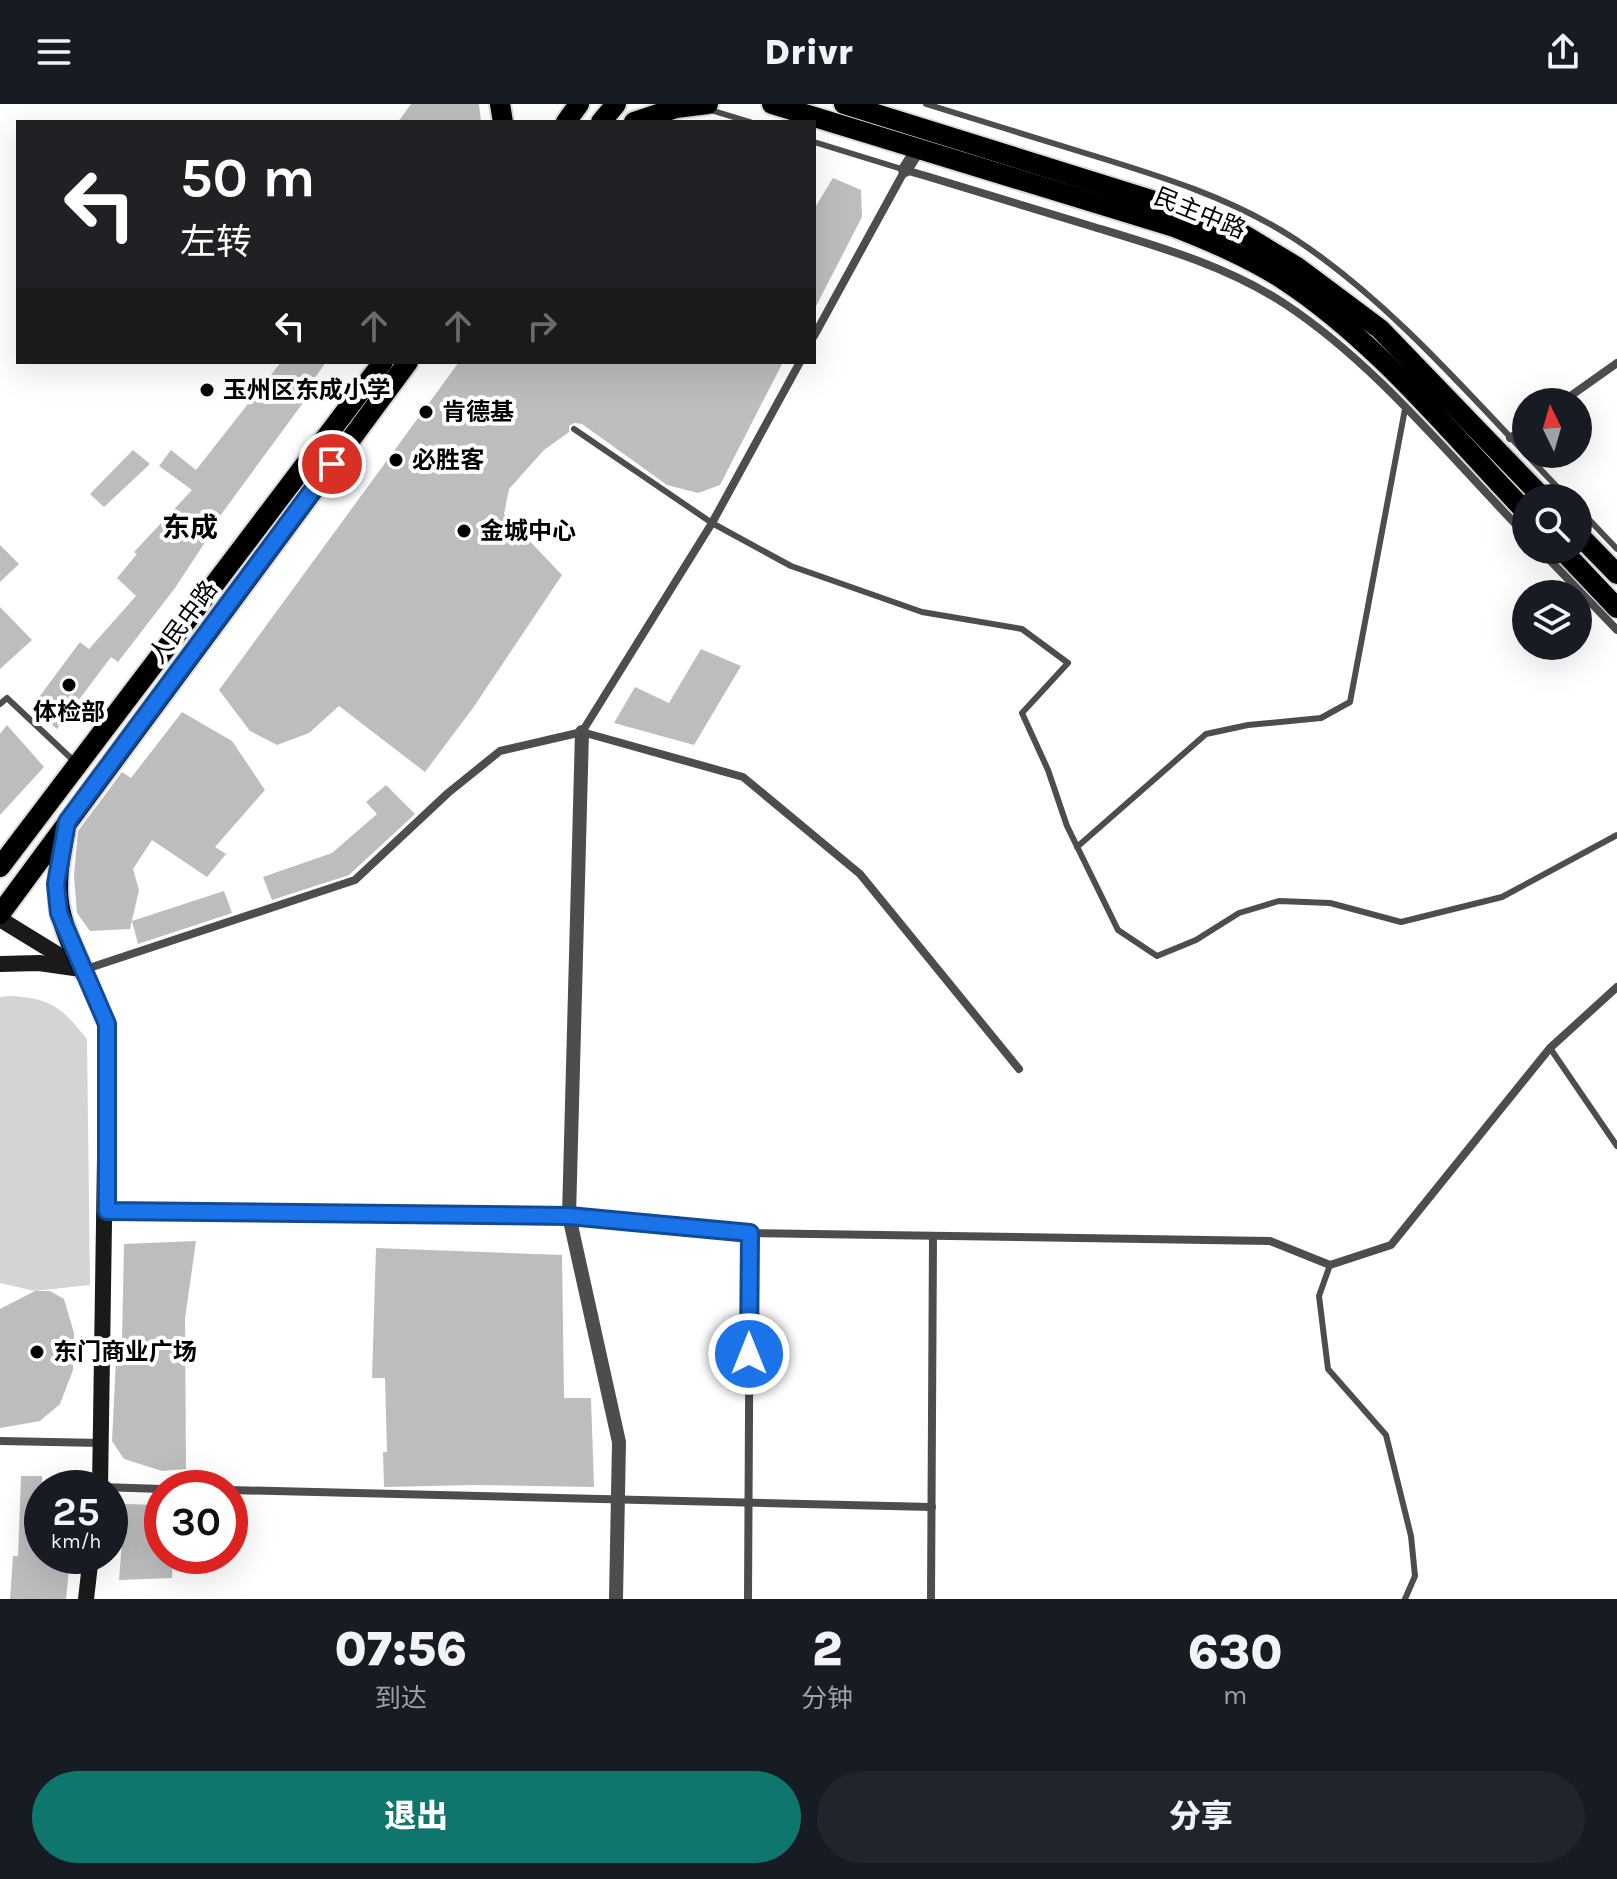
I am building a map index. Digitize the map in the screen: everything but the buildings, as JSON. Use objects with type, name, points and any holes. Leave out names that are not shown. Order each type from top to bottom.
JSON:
[{"type":"main road","points":[[603,120],[616,104]]},
{"type":"main road","points":[[641,120],[699,104]]},
{"type":"main road","name":"民主中路","points":[[772,104],[1174,227],[1223,247],[1283,280],[1330,314],[1391,371],[1512,497]]},
{"type":"main road","name":"民主中路","points":[[844,104],[1161,203],[1241,233],[1297,267],[1380,329],[1529,484]]},
{"type":"main road","name":"人民中路","points":[[0,867],[381,364]]},
{"type":"main road","name":"人民中路","points":[[0,916],[407,364]]},
{"type":"main road","points":[[1592,548],[1617,574]]},
{"type":"main road","points":[[1575,564],[1617,608]]},
{"type":"main road","points":[[67,822],[56,884],[59,913],[107,1024],[107,1211],[101,1470]]},
{"type":"main road","points":[[0,849],[22,839]]},
{"type":"main road","points":[[0,916],[83,970]]},
{"type":"main road","points":[[0,964],[39,963],[83,970]]},
{"type":"main road","points":[[86,1599],[89,1574]]},
{"type":"street","points":[[816,332],[918,149]]},
{"type":"street","points":[[905,170],[1181,253],[1226,272],[1284,303],[1327,335],[1405,409],[1512,520]]},
{"type":"street","points":[[1582,388],[1617,363]]},
{"type":"street","points":[[616,1599],[619,1442],[569,1216],[582,732],[712,523],[799,364]]},
{"type":"street","points":[[1553,564],[1617,630]]},
{"type":"street","points":[[83,970],[355,880],[448,793],[500,751],[582,732],[743,777],[860,874],[1019,1069]]},
{"type":"street","points":[[107,1211],[569,1216],[750,1233],[1270,1241],[1330,1265],[1391,1245],[1550,1048],[1617,987]]},
{"type":"street","points":[[748,1599],[750,1233]]},
{"type":"street","points":[[931,1599],[933,1236]]},
{"type":"street","points":[[0,1441],[102,1443]]},
{"type":"street","points":[[248,1491],[932,1507]]},
{"type":"lane","points":[[699,104],[744,120]]},
{"type":"lane","points":[[926,104],[1173,180],[1227,202],[1294,238],[1348,277],[1554,484]]},
{"type":"lane","points":[[816,143],[905,170]]},
{"type":"lane","points":[[1077,847],[1206,734],[1248,725],[1321,718],[1350,702],[1405,409]]},
{"type":"lane","points":[[574,429],[712,523],[791,566],[922,612],[1022,629],[1068,663],[1022,713],[1048,770],[1077,847],[1118,930],[1157,956],[1196,940],[1239,913],[1279,901],[1330,903],[1401,922],[1502,897],[1617,835]]},
{"type":"lane","points":[[1592,523],[1617,549]]},
{"type":"lane","points":[[0,704],[7,698],[79,766]]},
{"type":"lane","points":[[1550,1048],[1617,1146]]},
{"type":"lane","points":[[1330,1265],[1319,1296],[1328,1369],[1386,1435],[1411,1536],[1415,1576],[1405,1599]]},
{"type":"shaded area","points":[[0,997],[46,1002],[70,1019],[87,1039],[90,1285],[35,1291],[0,1283]]},
{"type":"place","name":"玉州区东成小学","points":[[207,390]]},
{"type":"place","name":"肯德基","points":[[426,412]]},
{"type":"place","name":"必胜客","points":[[396,460]]},
{"type":"place","name":"金城中心","points":[[464,531]]},
{"type":"place","name":"体检部","points":[[69,685]]},
{"type":"place","name":"东门商业广场","points":[[37,1352]]},
{"type":"district","name":"东成","points":[[190,527]]},
{"type":"route","points":[[332,464],[67,822],[56,884],[59,913],[107,1024],[107,1211],[569,1216],[750,1233],[749,1354]]}]
